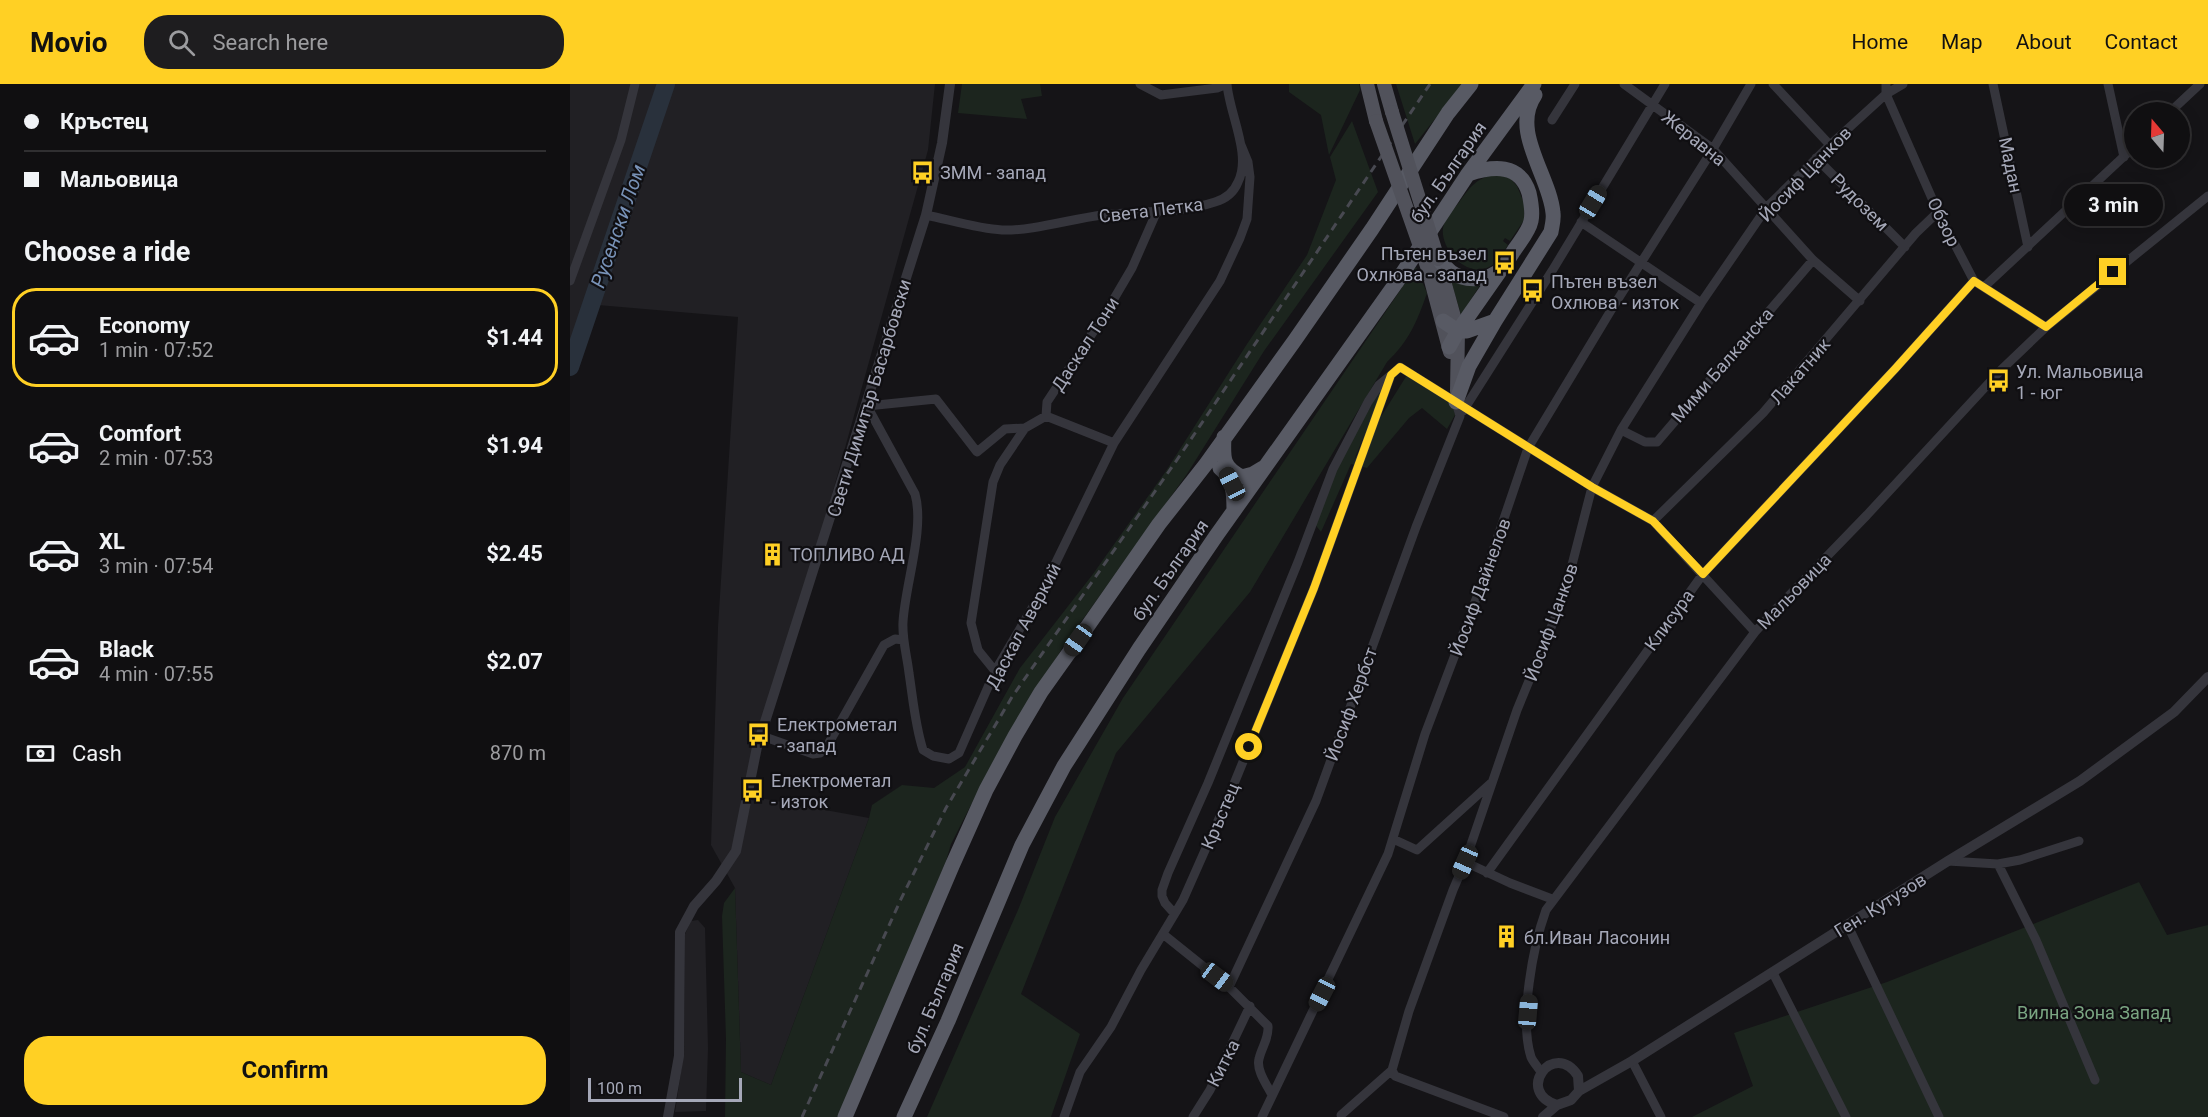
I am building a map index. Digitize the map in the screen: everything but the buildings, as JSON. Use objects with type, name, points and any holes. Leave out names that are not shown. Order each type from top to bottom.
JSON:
[{"type":"highway","name":"бул. България","points":[[845,1117],[986,789],[1041,692],[1159,524],[1206,464],[1295,340],[1372,229],[1448,113],[1471,84]]},
{"type":"highway","name":"бул. България","points":[[904,1117],[948,1021],[1022,845],[1064,766],[1139,649],[1234,511],[1396,283],[1468,174],[1534,84]]},
{"type":"highway","points":[[1460,408],[1469,366],[1551,232],[1554,215],[1530,142],[1526,119],[1529,104],[1543,84]]},
{"type":"highway","points":[[1449,347],[1532,220],[1531,203],[1526,186],[1518,174],[1500,168],[1487,168],[1468,174]]},
{"type":"highway","points":[[1433,264],[1457,276],[1480,278],[1492,275],[1502,268],[1508,259]]},
{"type":"highway","points":[[1443,321],[1450,328],[1467,331],[1495,321]]},
{"type":"highway","points":[[1224,437],[1223,456],[1231,472],[1242,477],[1253,474],[1268,465]]},
{"type":"highway","points":[[1206,464],[1219,467],[1226,473],[1232,484],[1234,511]]},
{"type":"main road","points":[[1367,84],[1376,121],[1458,331],[1460,408]]},
{"type":"main road","points":[[1384,84],[1433,264],[1460,408]]},
{"type":"street","points":[[570,281],[621,140],[636,84]]},
{"type":"street","name":"Свети Димитър Басарбовски","points":[[669,1117],[679,1056],[680,932],[694,906],[716,881],[736,850],[757,747],[926,215],[942,143],[950,84]]},
{"type":"street","name":"Света Петка","points":[[926,215],[1002,230],[1104,214],[1158,211],[1216,202],[1229,195],[1238,184],[1240,177],[1241,145],[1228,97],[1227,84],[1217,88],[1161,95],[1140,84]]},
{"type":"street","points":[[1552,120],[1575,84]]},
{"type":"street","name":"Жеравна","points":[[1624,84],[1713,149],[1813,260],[1860,301]]},
{"type":"street","name":"Йосиф Хербст","points":[[1229,987],[1316,801],[1460,408],[1552,271],[1665,84]]},
{"type":"street","name":"Йосиф Дайнелов","points":[[1262,1117],[1341,954],[1393,839],[1425,734],[1481,586],[1528,448],[1751,84]]},
{"type":"street","name":"Рудозем","points":[[1773,84],[1830,144]]},
{"type":"street","name":"Йосиф Цанков","points":[[1392,1070],[1409,1011],[1465,862],[1517,710],[1564,596],[1592,487],[1621,430],[1701,303],[1767,207],[1886,89],[1903,84]]},
{"type":"street","name":"Мадан","points":[[1994,84],[2028,247]]},
{"type":"street","points":[[1984,286],[2124,158],[2108,84]]},
{"type":"street","points":[[2181,102],[2200,84]]},
{"type":"street","name":"Обзор","points":[[1886,89],[1938,212],[1974,281]]},
{"type":"street","name":"Даскал Аверкий","points":[[867,406],[915,494],[917,502],[917,526],[903,622],[904,640],[918,733],[923,750],[933,756],[949,759],[959,753],[995,671],[1041,593],[1114,443],[1220,281],[1247,219],[1250,177],[1248,162],[1241,145]]},
{"type":"street","name":"Рудозем","points":[[1816,158],[1905,247]]},
{"type":"street","name":"Мальовица","points":[[1541,1072],[1532,1058],[1528,1038],[1528,1012],[1534,956],[1546,910],[1552,899],[1755,632],[2001,370],[2046,327],[2208,196]]},
{"type":"street","name":"Даскал Тони","points":[[1046,416],[1047,402],[1106,314],[1132,268],[1158,211]]},
{"type":"street","name":"Лакатник","points":[[1653,521],[1763,413],[1905,247],[1938,212]]},
{"type":"street","points":[[1581,222],[1701,303]]},
{"type":"street","name":"Мими Балканска","points":[[1621,430],[1645,442],[1657,442],[1813,260]]},
{"type":"street","points":[[1974,281],[2046,327]]},
{"type":"street","name":"Клисура","points":[[1487,873],[1703,574],[1974,281]]},
{"type":"street","name":"Кръстец","points":[[1064,1117],[1080,1072],[1111,1026],[1174,912],[1183,900],[1229,796],[1314,588],[1391,375],[1400,367],[1460,408]]},
{"type":"street","points":[[1174,912],[1162,897],[1168,873],[1208,783],[1298,562],[1333,469],[1368,402],[1379,385],[1391,375]]},
{"type":"street","points":[[867,406],[936,399],[977,452],[1005,429],[1024,428],[1046,416],[1114,443]]},
{"type":"street","points":[[1460,408],[1653,521],[1755,632]]},
{"type":"street","points":[[995,671],[978,650],[971,623],[993,482],[1000,465],[1024,428]]},
{"type":"street","points":[[762,736],[813,754],[820,753],[826,748],[884,645],[895,639],[904,640]]},
{"type":"street","name":"Ген. Кутузов","points":[[1543,1117],[1557,1105],[1571,1100],[1579,1090],[1632,1060],[1948,861],[2080,782],[2174,712],[2208,677]]},
{"type":"street","points":[[1393,839],[1417,850],[1491,783]]},
{"type":"street","points":[[1948,861],[1998,864],[2020,860],[2079,841]]},
{"type":"street","points":[[1465,862],[1552,899]]},
{"type":"street","points":[[1998,864],[2028,921],[2095,1080]]},
{"type":"street","points":[[1848,926],[1939,1117]]},
{"type":"street","points":[[1162,934],[1229,987],[1268,1026],[1267,1041],[1259,1060],[1259,1067],[1272,1095]]},
{"type":"street","points":[[1773,973],[1846,1117]]},
{"type":"street","name":"Китка","points":[[1192,1117],[1210,1090],[1230,1052],[1250,1006]]},
{"type":"street","points":[[1632,1060],[1661,1117]]},
{"type":"street","points":[[1557,1105],[1548,1103],[1538,1089],[1541,1072],[1553,1064],[1568,1065],[1578,1076],[1579,1090]]},
{"type":"street","points":[[1341,1115],[1392,1070],[1395,1076],[1504,1117]]},
{"type":"shaded area","points":[[570,84],[935,84],[928,150],[748,796],[869,818],[771,1085],[741,1072],[735,888],[711,845],[718,627],[738,317],[598,305],[570,372]]},
{"type":"shaded area","points":[[698,920],[705,928],[708,1048],[706,1111],[675,1112],[684,1051],[685,934],[691,921]]},
{"type":"green space","points":[[962,84],[1040,84],[1042,96],[1021,99],[1027,119],[958,113]]},
{"type":"green space","points":[[1289,84],[1359,84],[1360,90],[1329,155],[1321,115],[1289,92]]},
{"type":"green space","points":[[1396,84],[1463,84],[1415,144]]},
{"type":"green space","points":[[1352,121],[1378,192],[1264,351],[1187,474],[1063,647],[992,764],[951,844],[840,1117],[725,1117],[726,1039],[722,916],[724,903],[735,888],[741,1072],[771,1085],[872,805],[902,785],[934,788],[965,767],[1020,668],[1093,574],[1166,471],[1307,255],[1336,180],[1330,157]]},
{"type":"green space","points":[[1495,174],[1510,178],[1517,186],[1524,203],[1524,220],[1510,241],[1505,238],[1503,241],[1508,245],[1495,263],[1485,269],[1475,269],[1465,266],[1450,252],[1443,233],[1444,224],[1471,187],[1483,178]]},
{"type":"green space","points":[[1416,267],[1427,293],[1407,339],[1387,362],[1250,592],[1116,753],[1021,994],[1080,1034],[1051,1117],[927,1117],[1018,910],[1055,817],[1123,698]]},
{"type":"green space","points":[[1450,277],[1482,282],[1461,315]]},
{"type":"green space","points":[[1407,375],[1454,406],[1455,415],[1447,429],[1422,408],[1409,418],[1367,468],[1351,464],[1321,532],[1314,523],[1339,462],[1383,384],[1379,400],[1354,460]]},
{"type":"green space","name":"Вилна Зона Запад","points":[[2139,882],[2167,935],[2208,925],[2208,1117],[1692,1117],[1753,1086],[1734,1033],[1887,982]]},
{"type":"waterway","name":"Русенски Лом","points":[[570,367],[666,84]]},
{"type":"railway","points":[[802,1117],[901,899],[946,808],[1012,697],[1181,454],[1430,84]]},
{"type":"place","name":"ЗММ - запад","points":[[922,172]]},
{"type":"place","name":"Пътен възел Охлюва - запад","points":[[1505,263]]},
{"type":"place","name":"Пътен възел Охлюва - изток","points":[[1533,291]]},
{"type":"place","name":"Ул. Мальовица 1 - юг","points":[[1998,381]]},
{"type":"place","name":"ТОПЛИВО АД","points":[[772,554]]},
{"type":"place","name":"Електрометал - запад","points":[[759,734]]},
{"type":"place","name":"Електрометал - изток","points":[[753,790]]},
{"type":"place","name":"бл.Иван Ласонин","points":[[1506,937]]},
{"type":"route","points":[[1249,747],[1314,588],[1343,504],[1378,417],[1391,375],[1400,367],[1592,487],[1653,521],[1703,574],[1974,281],[2046,327],[2113,272]]}]
